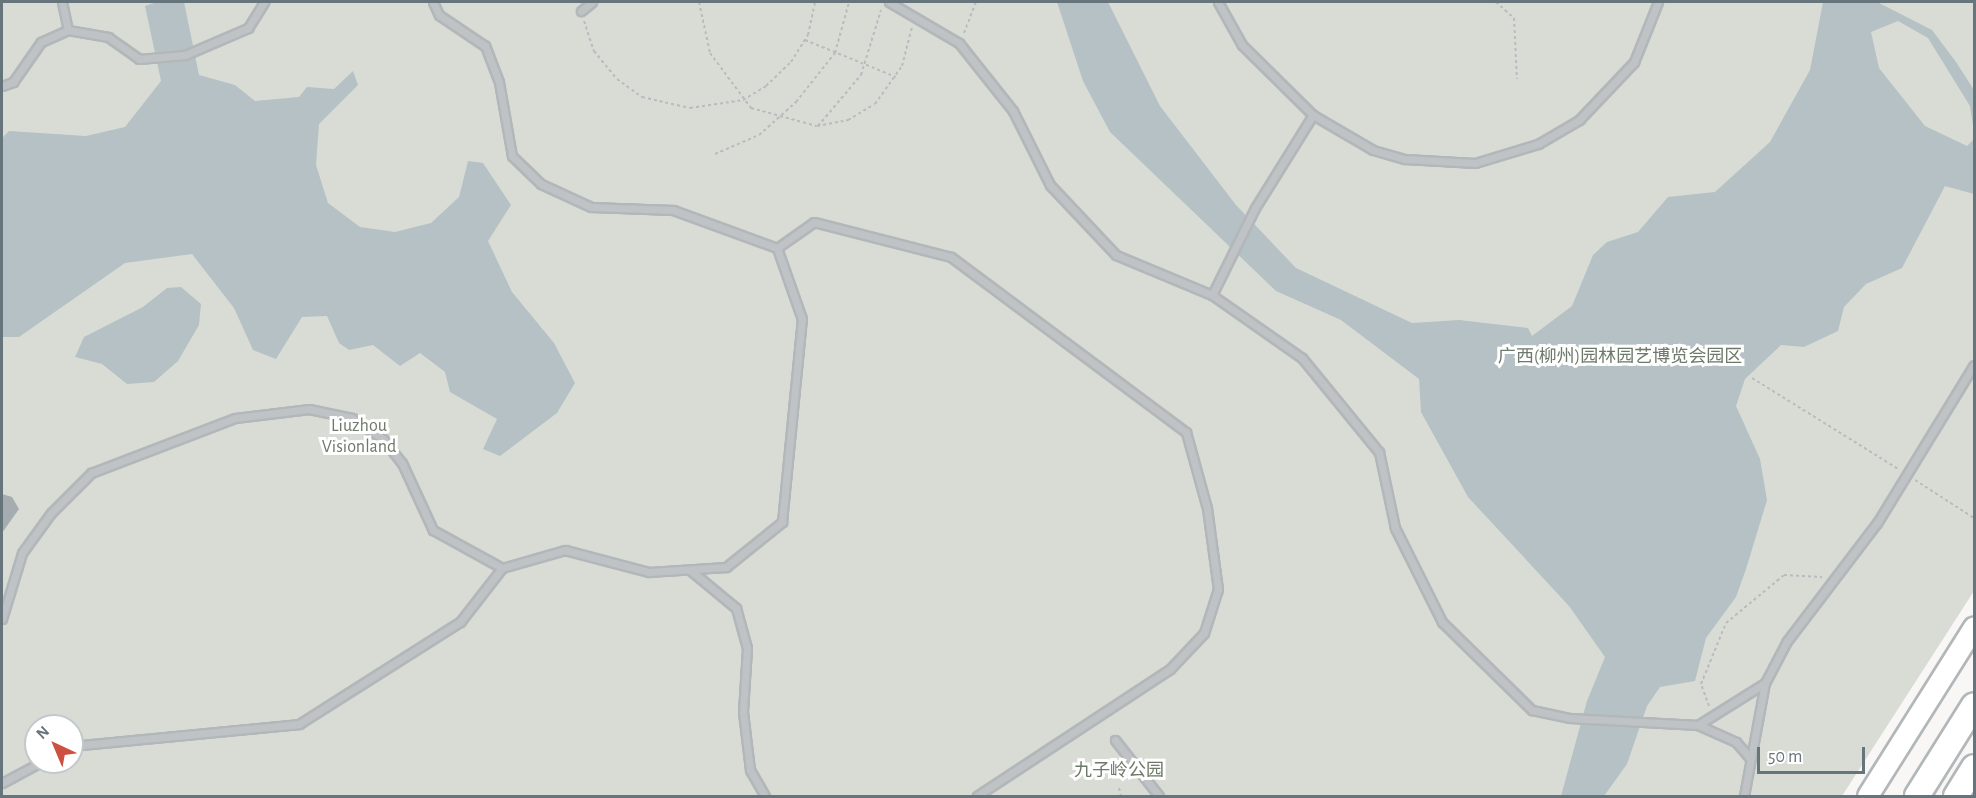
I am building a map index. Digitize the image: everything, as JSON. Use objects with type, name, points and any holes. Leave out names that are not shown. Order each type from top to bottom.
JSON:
[{"type":"highway","points":[[1917,796],[1974,705]]},
{"type":"highway","points":[[1956,796],[1974,766]]},
{"type":"street","points":[[1868,796],[1974,628]]},
{"type":"lane","points":[[62,2],[68,30]]},
{"type":"lane","points":[[2,86],[13,82],[41,42],[68,30],[108,37],[139,59],[185,55],[248,28],[264,2]]},
{"type":"lane","points":[[433,2],[439,15],[485,46],[499,82],[512,156],[541,184],[591,207],[673,210],[777,248]]},
{"type":"lane","points":[[581,11],[592,2]]},
{"type":"lane","points":[[889,2],[959,43],[1013,111],[1050,184],[1116,255],[1212,295],[1302,358],[1379,452],[1395,528],[1442,622],[1532,710],[1570,718],[1660,725],[1698,725],[1736,742],[1750,758]]},
{"type":"lane","points":[[1218,2],[1242,45],[1313,115],[1373,150],[1405,159],[1476,163],[1538,144],[1580,120],[1634,62],[1658,2]]},
{"type":"lane","points":[[1212,295],[1255,208],[1313,115]]},
{"type":"lane","points":[[777,248],[814,222],[951,257],[1186,432],[1207,508],[1218,589],[1204,633],[1170,669],[977,796]]},
{"type":"lane","points":[[84,745],[299,724],[460,622],[502,568],[565,550],[649,572],[726,567],[782,522],[802,319],[777,248]]},
{"type":"lane","points":[[1744,796],[1765,683],[1787,641],[1833,582],[1907,475],[1974,365]]},
{"type":"lane","points":[[2,620],[22,553],[51,513],[92,473],[235,418],[309,409],[352,418],[383,439],[402,463],[433,530],[502,568]]},
{"type":"lane","points":[[690,570],[736,608],[747,648],[743,712],[750,770],[765,796]]},
{"type":"lane","points":[[1698,725],[1765,683]]},
{"type":"lane","points":[[1115,740],[1159,796]]},
{"type":"lane","points":[[2,783],[24,771]]},
{"type":"path","points":[[699,2],[710,53],[743,100],[775,117],[817,126],[848,120],[875,104],[896,77],[915,16]]},
{"type":"path","points":[[581,11],[594,51],[617,79],[642,97],[690,108],[743,100],[791,62],[805,40],[815,2]]},
{"type":"path","points":[[715,154],[759,135],[775,117],[796,102],[835,52],[849,2]]},
{"type":"path","points":[[817,126],[841,104],[865,66],[874,45],[880,2]]},
{"type":"path","points":[[959,43],[976,2]]},
{"type":"path","points":[[1496,2],[1514,18],[1517,79]]},
{"type":"path","points":[[805,40],[896,77]]},
{"type":"path","points":[[1752,378],[1974,518]]},
{"type":"path","points":[[1713,717],[1701,684],[1726,622],[1784,575],[1816,574],[1833,582]]},
{"type":"path","points":[[1119,788],[1121,796]]},
{"type":"green space","points":[[2,2],[1974,2],[1974,591],[1842,796],[2,796]]},
{"type":"shaded area","points":[[157,2],[184,2],[199,75],[235,85],[255,101],[299,97],[307,87],[334,89],[353,71],[358,85],[319,124],[316,165],[328,203],[360,227],[395,232],[431,223],[459,197],[468,161],[483,163],[511,205],[488,241],[512,292],[554,343],[575,383],[557,413],[500,456],[483,449],[497,419],[450,392],[445,372],[420,353],[400,366],[373,345],[349,350],[339,343],[327,316],[302,317],[276,359],[253,350],[234,308],[192,254],[125,263],[19,337],[2,337],[2,138],[9,131],[86,136],[125,127],[161,81],[145,6]]},
{"type":"shaded area","points":[[1057,2],[1108,2],[1160,106],[1236,205],[1296,268],[1412,323],[1459,320],[1528,328],[1532,336],[1572,306],[1593,255],[1607,242],[1638,232],[1668,197],[1715,192],[1770,142],[1810,70],[1823,2],[1877,2],[1932,30],[1956,62],[1974,90],[1974,132],[1970,106],[1928,38],[1898,21],[1871,32],[1879,68],[1925,126],[1967,146],[1974,139],[1974,194],[1945,186],[1902,268],[1866,284],[1844,307],[1838,331],[1804,347],[1781,345],[1745,379],[1736,406],[1760,459],[1767,500],[1746,569],[1736,597],[1706,638],[1695,681],[1660,687],[1647,706],[1627,764],[1604,796],[1561,796],[1587,701],[1605,657],[1569,606],[1468,497],[1421,412],[1419,379],[1341,320],[1276,291],[1110,132],[1083,81]]},
{"type":"shaded area","points":[[181,287],[201,304],[199,325],[178,361],[154,382],[127,384],[102,364],[75,357],[84,337],[143,307],[167,288]]},
{"type":"building","points":[[2,494],[12,497],[19,509],[2,533]]},
{"type":"park label","name":"广西(柳州)园林园艺博览会园区","points":[[1620,357]]},
{"type":"park label","name":"Liuzhou Visionland","points":[[359,437]]},
{"type":"park label","name":"九子岭公园","points":[[1119,771]]}]
